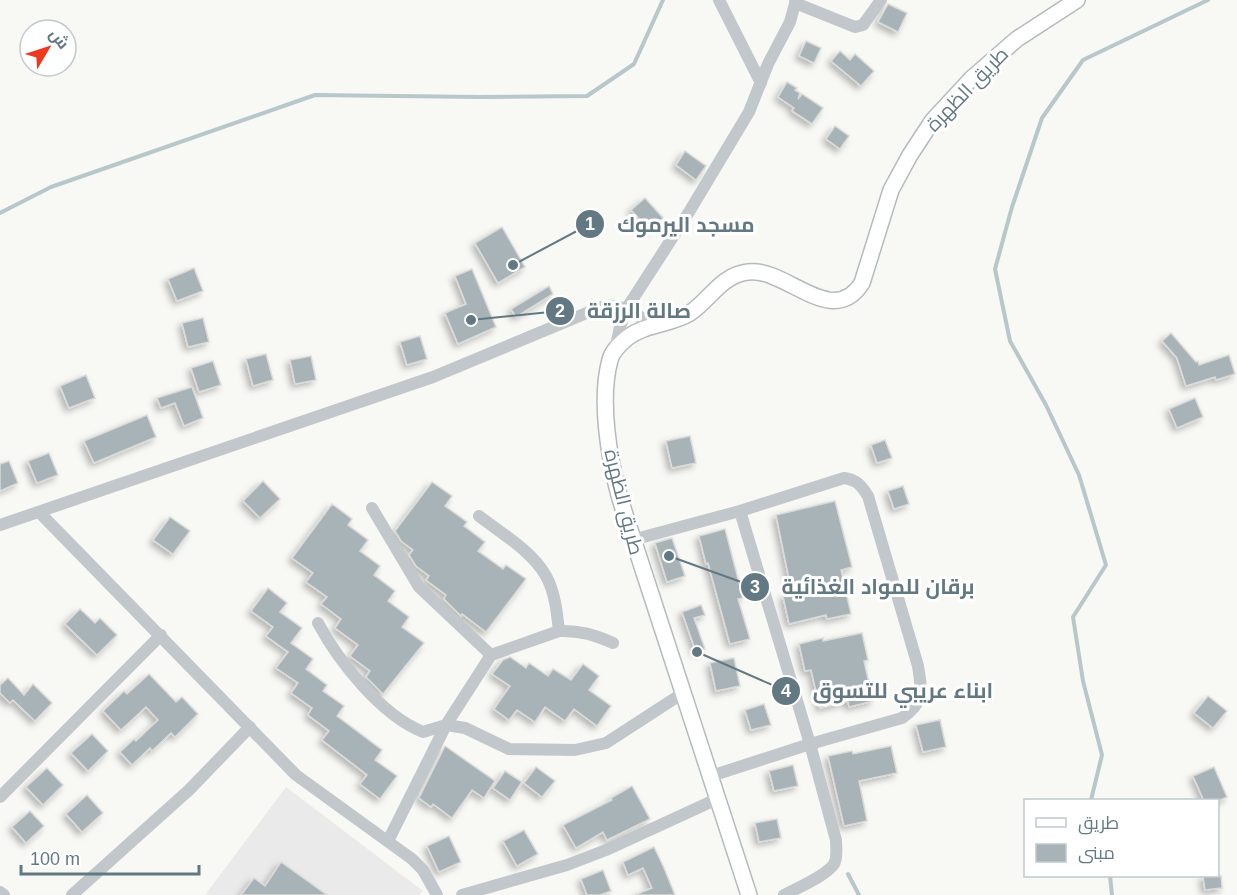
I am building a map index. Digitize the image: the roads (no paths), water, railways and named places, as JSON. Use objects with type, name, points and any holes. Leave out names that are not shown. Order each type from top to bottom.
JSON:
[{"type":"main road","name":"طريق الظهرة","points":[[749,895],[614,479],[608,436],[610,358],[615,350],[636,332],[688,314],[707,299],[721,283],[738,274],[747,272],[771,274],[816,297],[829,301],[843,300],[854,293],[862,283],[891,190],[910,154],[933,120],[971,79],[1017,39],[1077,0]]},
{"type":"street","points":[[719,0],[761,83]]},
{"type":"street","points":[[615,350],[627,308],[749,112],[790,22],[796,2],[855,27],[863,26],[867,22],[880,0]]},
{"type":"street","points":[[0,525],[433,377],[601,307],[619,305],[654,326]]},
{"type":"street","points":[[632,540],[740,511],[844,478],[854,479],[862,486],[871,507],[918,666],[922,688],[920,701],[914,710],[902,718],[810,744],[711,776]]},
{"type":"street","points":[[372,508],[418,587],[491,655]]},
{"type":"street","points":[[740,511],[810,744],[836,840],[837,853],[834,864],[822,874],[784,895]]},
{"type":"street","points":[[39,512],[296,775],[388,841],[423,870],[437,895]]},
{"type":"street","points":[[479,516],[539,566],[547,577],[555,600],[559,631]]},
{"type":"street","points":[[318,623],[331,648],[374,698],[410,725],[423,732],[446,725],[465,728],[509,749],[575,750],[606,742],[683,693]]},
{"type":"street","points":[[388,841],[446,725],[491,655],[559,631],[592,634],[613,643]]},
{"type":"street","points":[[0,797],[161,635]]},
{"type":"street","points":[[72,895],[189,790],[250,727]]},
{"type":"street","points":[[462,895],[577,861],[717,799]]},
{"type":"street","points":[[0,892],[4,895]]},
{"type":"waterway","points":[[0,213],[51,187],[315,95],[587,96],[634,64],[663,0]]},
{"type":"waterway","points":[[1091,799],[1102,755],[1083,681],[1073,617],[1106,565],[1079,475],[1046,405],[1010,341],[995,269],[1012,207],[1042,118],[1083,60],[1208,0]]},
{"type":"waterway","points":[[848,874],[859,895]]},
{"type":"waterway","points":[[1110,877],[1112,895]]},
{"type":"place","name":"مسجد اليرموك","points":[[513,265]]},
{"type":"place","name":"صالة الرزقة","points":[[471,320]]},
{"type":"place","name":"برقان للمواد الغذائية","points":[[669,556]]},
{"type":"place","name":"ابناء عريبي للتسوق","points":[[697,652]]}]
